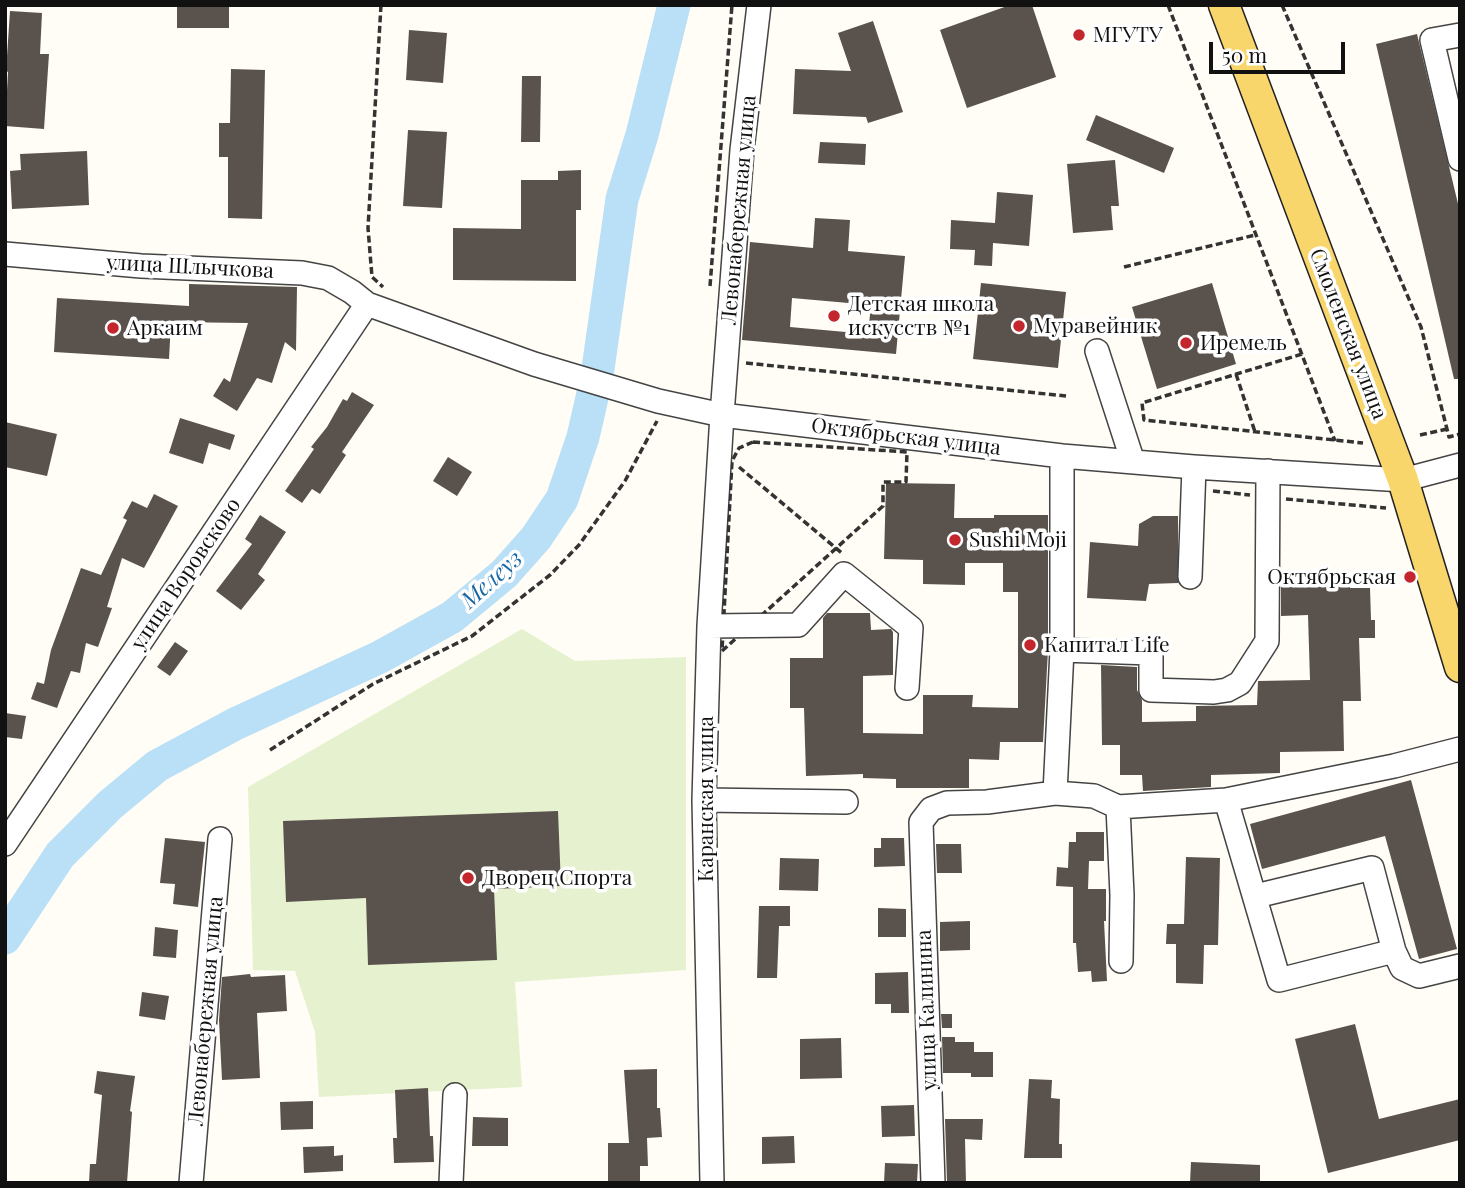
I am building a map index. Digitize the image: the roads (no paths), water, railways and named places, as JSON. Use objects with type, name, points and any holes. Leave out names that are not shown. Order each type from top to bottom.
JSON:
[{"type":"main road","name":"Смоленская улица","points":[[1224,5],[1403,480],[1460,667]]},
{"type":"street","name":"Левонабережная улица","points":[[722,415],[742,150],[759,5]]},
{"type":"street","points":[[1460,35],[1432,40],[1460,159]]},
{"type":"street","name":"улица Шлычкова","points":[[5,254],[141,266],[302,273],[328,278],[367,304]]},
{"type":"street","name":"Октябрьская улица","points":[[367,304],[658,411],[722,415],[1062,456],[1133,462],[1193,478],[1268,471],[1403,480],[1460,465]]},
{"type":"street","name":"улица Воровсково","points":[[5,844],[367,304]]},
{"type":"street","points":[[1097,351],[1133,462]]},
{"type":"street","name":"Каранская улица","points":[[712,1183],[704,800],[709,626],[722,415]]},
{"type":"street","points":[[1062,456],[1062,650],[1055,793],[1094,796],[1118,807],[1226,800],[1394,766],[1460,749]]},
{"type":"street","points":[[1062,650],[1151,653],[1151,690],[1214,692],[1227,690],[1240,683],[1267,641],[1268,471]]},
{"type":"street","points":[[1190,577],[1193,478]]},
{"type":"street","points":[[709,626],[798,625],[844,574],[911,628],[906,688]]},
{"type":"street","name":"улица Калинина","points":[[933,1183],[921,822],[931,809],[947,803],[987,802],[1055,793]]},
{"type":"street","points":[[704,800],[846,802]]},
{"type":"street","points":[[1226,800],[1279,980],[1394,951]]},
{"type":"street","points":[[1118,807],[1122,895],[1121,961]]},
{"type":"street","name":"Левонабережная улица","points":[[191,1183],[220,839]]},
{"type":"street","points":[[1256,896],[1372,868],[1394,951],[1402,968],[1419,976],[1460,966]]},
{"type":"street","points":[[451,1183],[455,1095]]},
{"type":"waterway","name":"Мелеуз","points":[[5,938],[60,855],[110,805],[157,766],[235,724],[380,657],[452,617],[504,574],[536,538],[562,499],[583,437],[597,376],[622,199],[642,135],[674,5]]},
{"type":"place","name":"МГУТУ","points":[[1079,35]]},
{"type":"place","name":"Детская школа искусств №1","points":[[834,316]]},
{"type":"place","name":"Муравейник","points":[[1019,326]]},
{"type":"place","name":"Аркаим","points":[[113,328]]},
{"type":"place","name":"Иремель","points":[[1186,343]]},
{"type":"place","name":"Sushi Moji","points":[[955,540]]},
{"type":"place","name":"Октябрьская","points":[[1410,577]]},
{"type":"place","name":"Капитал Life","points":[[1030,645]]},
{"type":"place","name":"Дворец Спорта","points":[[468,878]]}]
